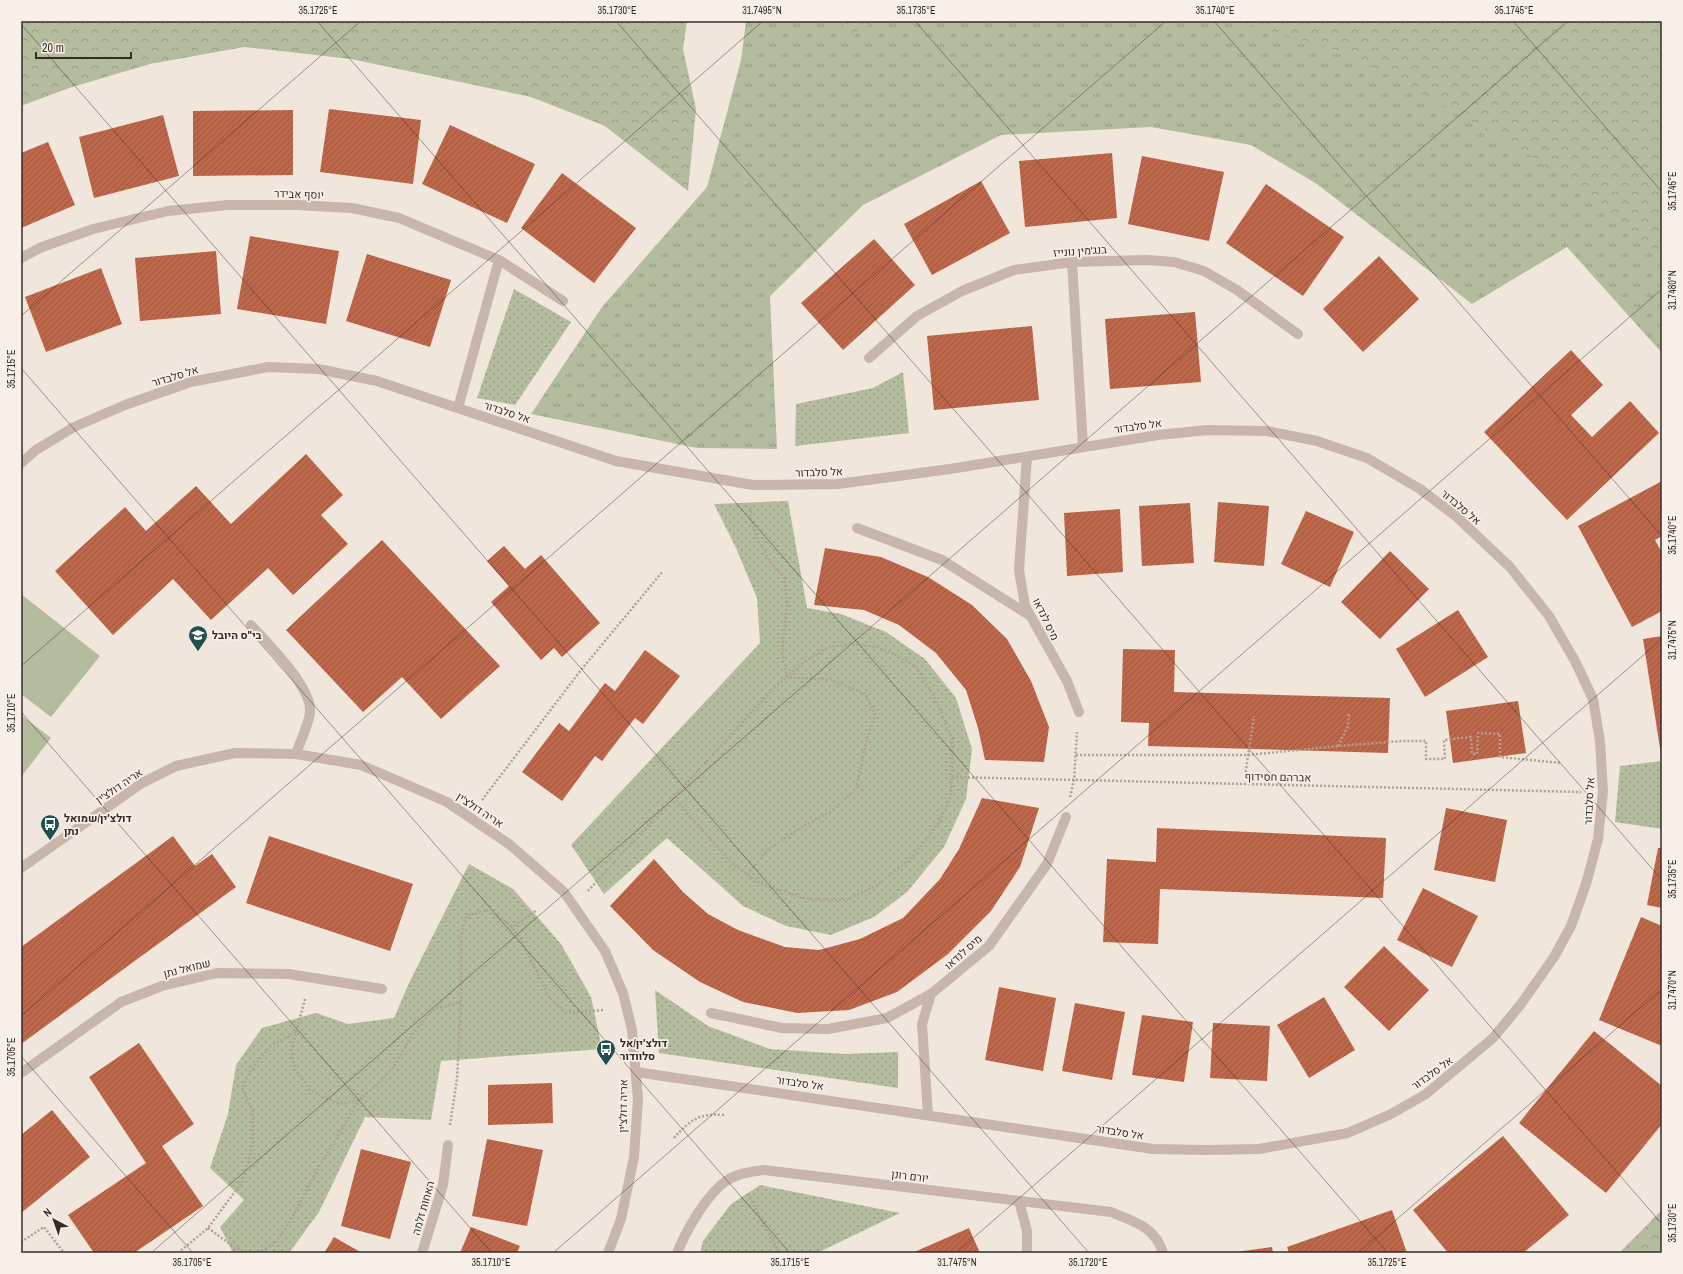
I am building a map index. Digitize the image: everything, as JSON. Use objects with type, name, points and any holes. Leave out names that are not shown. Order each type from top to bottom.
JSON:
[{"type":"street","name":"יוסף אבידר","points":[[21,258],[42,247],[93,229],[168,211],[227,205],[297,205],[352,208],[399,218],[500,260],[563,301]]},
{"type":"street","points":[[458,408],[500,260]]},
{"type":"street","name":"בנג'מין נונייז","points":[[869,358],[917,316],[962,291],[1014,270],[1072,262],[1147,260],[1174,262],[1204,271],[1237,290],[1298,334]]},
{"type":"street","points":[[1072,262],[1083,446]]},
{"type":"street","name":"אל סלבדור","points":[[21,463],[36,450],[74,427],[125,405],[192,382],[268,367],[318,369],[377,381],[616,461],[753,485],[838,484],[1027,457],[1083,446],[1208,430],[1267,431],[1317,441],[1367,458],[1420,489],[1457,517],[1510,567],[1550,616],[1575,661],[1593,699],[1600,741],[1603,792],[1598,838],[1586,884],[1571,926],[1554,957],[1521,1004],[1493,1038],[1426,1094],[1391,1114],[1348,1133],[1259,1149],[1153,1149],[928,1114],[636,1072]]},
{"type":"street","name":"מיס לנדאו","points":[[1027,457],[1019,570],[1024,606],[1067,681],[1079,712]]},
{"type":"street","points":[[858,528],[942,560],[1030,616]]},
{"type":"street","points":[[252,625],[288,667],[304,689],[310,712],[296,754]]},
{"type":"street","name":"אריה דולצ'ין","points":[[21,868],[142,783],[176,766],[235,753],[296,754],[361,765],[447,802],[509,844],[564,892],[605,951],[623,993],[632,1030],[638,1098],[634,1157],[621,1219],[608,1253]]},
{"type":"street","name":"מיס לנדאו","points":[[711,1013],[782,1028],[828,1029],[887,1018],[931,994],[989,946],[1047,864],[1066,817]]},
{"type":"street","name":"שמואל נתן","points":[[21,1073],[121,1002],[162,986],[217,973],[289,974],[382,989]]},
{"type":"street","points":[[928,1114],[922,1024],[931,994]]},
{"type":"street","name":"האחות זלמה","points":[[422,1253],[443,1185],[448,1146]]},
{"type":"street","name":"יורם רונן","points":[[678,1253],[683,1238],[705,1204],[726,1181],[744,1173],[764,1170],[1111,1212],[1146,1226],[1160,1243],[1163,1253]]},
{"type":"street","points":[[1019,1201],[1027,1231],[1027,1253]]},
{"type":"path","points":[[753,485],[750,517],[762,547],[771,563],[784,578],[787,603],[782,653],[787,677]]},
{"type":"path","points":[[469,817],[581,670],[663,571]]},
{"type":"path","points":[[574,906],[674,797],[774,688],[803,663],[828,647],[851,644],[876,647],[896,655],[916,667],[936,701],[952,738],[951,796],[939,822],[912,858],[876,886],[846,900],[807,899],[761,884],[731,863],[674,797]]},
{"type":"path","points":[[748,875],[767,850],[800,828],[830,812],[856,789],[866,742],[875,715],[866,694],[831,680],[787,677]]},
{"type":"path","points":[[1066,817],[1074,780],[1079,712]]},
{"type":"path","points":[[1338,746],[1348,726],[1349,714]]},
{"type":"path","points":[[1245,776],[1254,716]]},
{"type":"path","points":[[1076,755],[1248,755],[1401,741],[1426,741],[1426,759],[1445,759],[1444,740],[1471,737],[1472,754],[1477,754],[1478,733],[1493,733],[1500,734],[1500,757],[1561,763]]},
{"type":"path","name":"אברהם חסידוף","points":[[952,777],[1603,792]]},
{"type":"path","points":[[448,1146],[457,1079],[461,936],[466,916],[486,910],[511,928],[520,938],[550,998],[566,1013],[627,1007]]},
{"type":"path","points":[[511,928],[537,910]]},
{"type":"path","points":[[311,978],[291,1051],[296,1071],[309,1089],[322,1097],[340,1104],[360,1100]]},
{"type":"path","points":[[258,1253],[275,1243],[291,1220],[315,1174],[360,1100],[394,1066],[412,1035],[432,1010],[460,1002]]},
{"type":"path","points":[[178,1253],[208,1228],[242,1182],[253,1143],[252,1113],[242,1087],[254,1066],[271,1046],[296,1032]]},
{"type":"path","points":[[674,1138],[685,1126],[698,1117],[724,1114]]},
{"type":"path","points":[[738,1176],[779,1252]]},
{"type":"path","points":[[21,1242],[44,1227],[64,1253]]},
{"type":"path","points":[[208,1228],[234,1247],[249,1253]]},
{"type":"green space","points":[[21,21],[687,21],[683,49],[696,109],[688,191],[605,126],[531,97],[351,59],[244,47],[150,64],[69,88],[21,106]]},
{"type":"green space","points":[[746,21],[1662,21],[1662,353],[1567,247],[1472,304],[1317,184],[1251,145],[1151,127],[1001,135],[863,205],[770,296],[777,449],[697,448],[531,414],[602,307],[707,187],[741,60]]},
{"type":"green space","points":[[844,21],[877,21],[839,40]]},
{"type":"green space","points":[[1237,21],[1662,21],[1662,257],[1602,207],[1524,151],[1350,54]]},
{"type":"green space","points":[[514,289],[571,322],[515,405],[477,398]]},
{"type":"green space","points":[[903,372],[909,433],[795,446],[796,404],[873,388]]},
{"type":"green space","points":[[788,501],[807,608],[841,614],[886,632],[925,659],[956,698],[972,749],[966,799],[944,847],[907,892],[874,917],[831,935],[786,926],[743,906],[667,838],[604,894],[571,845],[760,643],[757,598],[736,548],[714,504]]},
{"type":"green space","points":[[21,594],[100,656],[51,717],[21,694]]},
{"type":"green space","points":[[21,715],[51,738],[21,777]]},
{"type":"green space","points":[[1662,761],[1662,829],[1615,822],[1620,766]]},
{"type":"green space","points":[[469,864],[513,889],[561,944],[591,997],[602,1049],[441,1061],[431,1120],[365,1117],[319,1212],[289,1253],[233,1253],[220,1227],[244,1200],[210,1168],[228,1114],[236,1065],[262,1028],[316,1013],[348,1024],[394,1018],[409,983]]},
{"type":"green space","points":[[655,990],[708,1026],[770,1049],[845,1054],[898,1052],[898,1088],[659,1053]]},
{"type":"green space","points":[[760,1185],[900,1213],[817,1253],[700,1253],[703,1241],[731,1204]]},
{"type":"green space","points":[[1662,1210],[1662,1253],[1619,1253]]},
{"type":"building","points":[[329,109],[421,120],[413,184],[320,172]]},
{"type":"building","points":[[293,110],[293,175],[193,176],[193,111]]},
{"type":"building","points":[[163,115],[179,176],[94,198],[79,137]]},
{"type":"building","points":[[450,125],[535,164],[507,223],[422,184]]},
{"type":"building","points":[[48,142],[75,205],[21,228],[21,153]]},
{"type":"building","points":[[1112,153],[1117,218],[1025,227],[1019,161]]},
{"type":"building","points":[[1142,156],[1224,172],[1209,241],[1128,224]]},
{"type":"building","points":[[562,173],[636,228],[594,283],[521,228]]},
{"type":"building","points":[[981,181],[1010,233],[932,275],[904,224]]},
{"type":"building","points":[[1266,184],[1344,237],[1303,296],[1226,243]]},
{"type":"building","points":[[250,236],[339,251],[326,324],[237,309]]},
{"type":"building","points":[[874,239],[915,285],[843,350],[801,303]]},
{"type":"building","points":[[216,251],[221,314],[140,321],[135,258]]},
{"type":"building","points":[[367,254],[451,280],[430,347],[346,321]]},
{"type":"building","points":[[1379,256],[1419,299],[1363,352],[1323,309]]},
{"type":"building","points":[[101,268],[122,324],[46,352],[25,297]]},
{"type":"building","points":[[1195,312],[1201,382],[1110,389],[1105,319]]},
{"type":"building","points":[[1032,326],[1039,400],[934,410],[927,336]]},
{"type":"building","points":[[1571,350],[1603,385],[1571,415],[1592,437],[1630,401],[1659,433],[1567,520],[1484,432]]},
{"type":"building","points":[[306,454],[343,495],[321,515],[348,544],[293,595],[268,568],[211,620],[173,579],[113,635],[55,571],[125,507],[146,531],[196,486],[231,524]]},
{"type":"building","points":[[1662,481],[1662,536],[1655,540],[1662,553],[1662,611],[1632,627],[1578,526]]},
{"type":"building","points":[[1218,502],[1269,506],[1264,566],[1214,562]]},
{"type":"building","points":[[1190,503],[1194,563],[1142,566],[1139,506]]},
{"type":"building","points":[[1120,509],[1123,572],[1067,576],[1064,513]]},
{"type":"building","points":[[1306,511],[1354,532],[1330,587],[1281,564]]},
{"type":"building","points":[[382,540],[500,666],[441,719],[402,677],[363,712],[286,630]]},
{"type":"building","points":[[504,546],[525,569],[541,555],[600,623],[562,657],[554,648],[541,660],[491,602],[509,586],[487,561]]},
{"type":"building","points":[[825,548],[881,557],[928,577],[972,605],[1007,639],[1031,681],[1049,727],[1044,762],[985,760],[978,728],[966,690],[936,653],[899,625],[864,610],[814,605]]},
{"type":"building","points":[[1390,551],[1429,589],[1380,639],[1341,602]]},
{"type":"building","points":[[1458,610],[1488,657],[1425,697],[1396,649]]},
{"type":"building","points":[[1662,636],[1662,755],[1661,755],[1643,639]]},
{"type":"building","points":[[1123,649],[1175,650],[1174,692],[1390,698],[1388,753],[1148,746],[1149,723],[1121,722]]},
{"type":"building","points":[[645,650],[680,676],[643,724],[635,718],[602,761],[595,756],[562,801],[522,772],[559,723],[569,731],[605,683],[615,691]]},
{"type":"building","points":[[1518,701],[1526,753],[1453,763],[1446,711]]},
{"type":"building","points":[[982,798],[1039,808],[1020,867],[991,911],[948,954],[897,992],[849,1010],[797,1013],[743,1002],[700,982],[653,950],[610,906],[654,859],[683,892],[708,914],[738,930],[785,947],[819,950],[860,939],[903,918],[940,879],[959,849]]},
{"type":"building","points":[[1446,808],[1507,820],[1495,882],[1434,870]]},
{"type":"building","points":[[1157,828],[1386,838],[1383,898],[1160,889],[1158,944],[1103,942],[1107,859],[1156,862]]},
{"type":"building","points":[[173,836],[195,866],[212,854],[236,887],[21,1044],[21,947]]},
{"type":"building","points":[[269,836],[413,884],[390,951],[246,903]]},
{"type":"building","points":[[1658,848],[1662,848],[1662,908],[1647,905]]},
{"type":"building","points":[[1423,888],[1478,916],[1452,967],[1397,940]]},
{"type":"building","points":[[1641,917],[1662,926],[1662,1046],[1599,1020]]},
{"type":"building","points":[[1384,946],[1429,990],[1389,1031],[1344,987]]},
{"type":"building","points":[[999,987],[1056,998],[1043,1071],[985,1060]]},
{"type":"building","points":[[1324,997],[1355,1050],[1309,1078],[1277,1025]]},
{"type":"building","points":[[1075,1003],[1125,1012],[1112,1080],[1062,1071]]},
{"type":"building","points":[[1142,1015],[1193,1022],[1184,1082],[1132,1075]]},
{"type":"building","points":[[1213,1023],[1270,1026],[1267,1081],[1210,1078]]},
{"type":"building","points":[[1594,1031],[1662,1086],[1662,1124],[1606,1193],[1519,1123]]},
{"type":"building","points":[[139,1043],[194,1124],[162,1146],[203,1206],[134,1253],[94,1253],[68,1215],[146,1163],[89,1077]]},
{"type":"building","points":[[552,1083],[553,1123],[488,1125],[488,1085]]},
{"type":"building","points":[[52,1110],[90,1157],[21,1213],[21,1135]]},
{"type":"building","points":[[1503,1136],[1569,1215],[1523,1253],[1448,1253],[1413,1210]]},
{"type":"building","points":[[487,1139],[543,1150],[527,1226],[472,1216]]},
{"type":"building","points":[[361,1149],[411,1162],[390,1239],[341,1226]]},
{"type":"building","points":[[1392,1210],[1407,1253],[1289,1253],[1287,1247]]},
{"type":"building","points":[[471,1227],[520,1246],[517,1253],[460,1253]]},
{"type":"building","points":[[969,1228],[980,1253],[912,1253]]},
{"type":"building","points":[[334,1237],[362,1253],[324,1253]]},
{"type":"building","points":[[1272,1247],[1273,1253],[1236,1253],[1236,1252]]},
{"type":"place","name":"בי\"ס היובל","points":[[198,652]]},
{"type":"place","name":"דולצ׳ין/שמואל נתן","points":[[50,841]]},
{"type":"place","name":"דולצ׳ין/אל סלוודור","points":[[606,1066]]}]
